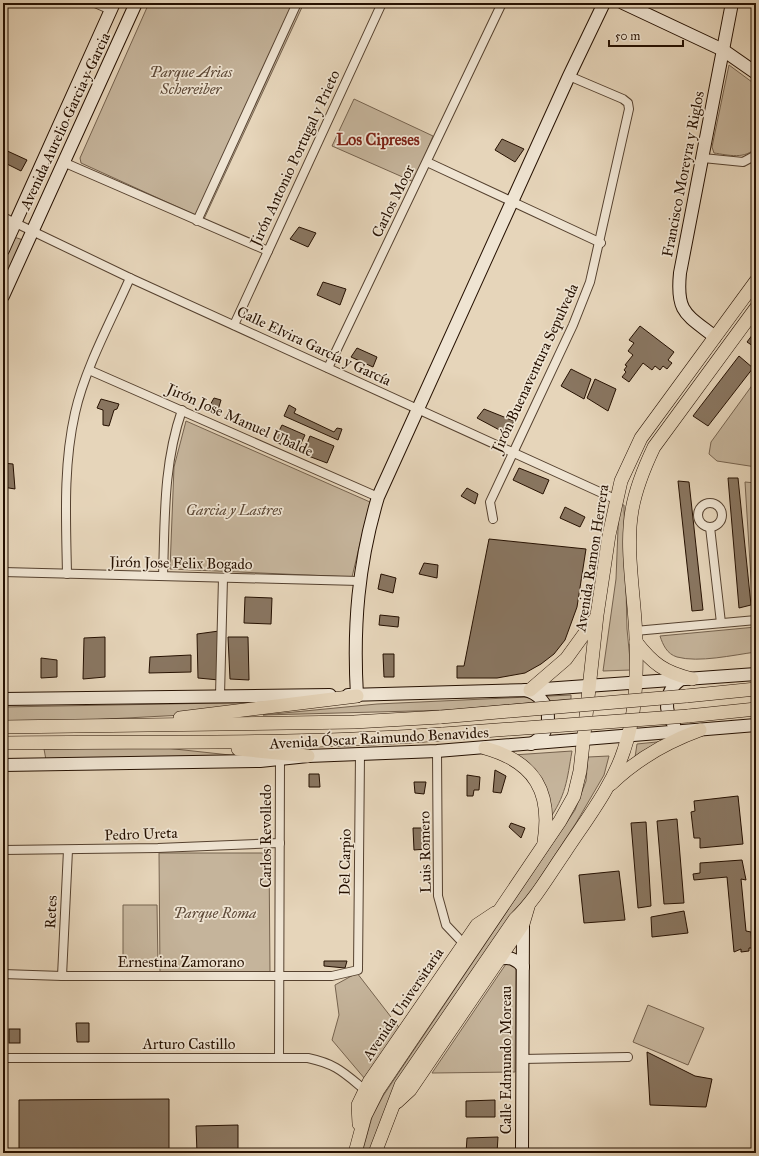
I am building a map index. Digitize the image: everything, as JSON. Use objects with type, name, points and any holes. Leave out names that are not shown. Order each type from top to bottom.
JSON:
[{"type":"main road","name":"Avenida Aurelio Garcia y Garcia","points":[[3,296],[136,3]]},
{"type":"main road","points":[[357,696],[356,654],[359,581],[369,528],[378,497],[569,76],[604,3]]},
{"type":"main road","points":[[623,3],[724,50],[756,74]]},
{"type":"main road","name":"Francisco Moreyra y Riglos","points":[[715,337],[689,316],[682,308],[679,300],[680,273],[732,3]]},
{"type":"main road","name":"Avenida Aurelio Garcia y Garcia","points":[[3,250],[113,7]]},
{"type":"main road","name":"Avenida Ramon Herrera","points":[[584,739],[597,615],[615,499],[629,460],[641,438],[756,281]]},
{"type":"main road","points":[[375,1153],[401,1085],[514,919],[528,906],[606,790],[622,755],[628,736],[635,683],[636,636],[631,523],[635,493],[643,470],[654,447],[756,308]]},
{"type":"main road","points":[[528,690],[566,659],[584,636],[597,615]]},
{"type":"main road","points":[[636,636],[653,662],[686,680]]},
{"type":"main road","points":[[3,699],[220,695],[357,696],[528,690],[756,674]]},
{"type":"main road","points":[[681,731],[670,718],[667,706],[669,693],[686,680]]},
{"type":"main road","name":"Avenida Óscar Raimundo Benavides","points":[[3,727],[354,722],[441,717],[756,689]]},
{"type":"main road","points":[[528,690],[542,700],[549,715],[544,734],[531,744]]},
{"type":"main road","points":[[137,726],[189,717],[357,696]]},
{"type":"main road","name":"Avenida Óscar Raimundo Benavides","points":[[3,743],[303,741],[369,739],[688,716],[756,709]]},
{"type":"main road","name":"Avenida Óscar Raimundo Benavides","points":[[3,764],[260,761],[308,756],[485,748],[756,725]]},
{"type":"main road","points":[[606,790],[619,777],[648,755],[670,742],[700,730]]},
{"type":"main road","name":"Avenida Universitaria","points":[[355,1153],[360,1132],[369,1106],[378,1090],[544,846],[574,796],[580,771],[584,739]]},
{"type":"main road","points":[[159,741],[308,756]]},
{"type":"main road","points":[[485,748],[515,760],[530,772],[538,782],[544,797],[546,809],[544,846]]},
{"type":"main road","points":[[394,1105],[410,1090],[523,924],[528,906]]},
{"type":"main road","name":"Avenida Universitaria","points":[[360,1132],[358,1105],[365,1090],[478,924],[501,908]]},
{"type":"main road","name":"Calle Edmundo Moreau","points":[[522,1153],[523,924]]},
{"type":"main road","name":"Calle Edmundo Moreau","points":[[499,958],[514,959],[523,967]]},
{"type":"street","points":[[3,8],[5,3]]},
{"type":"street","points":[[95,3],[113,7]]},
{"type":"street","points":[[197,221],[297,3]]},
{"type":"street","points":[[372,3],[381,5]]},
{"type":"street","name":"Carlos Moor","points":[[328,368],[502,3]]},
{"type":"street","name":"Jirón Antonio Portugal y Prieto","points":[[234,325],[381,5]]},
{"type":"street","name":"Jirón Buenaventura Sepulveda","points":[[493,519],[490,502],[512,452],[574,325],[590,282],[601,243],[629,109],[628,103],[623,99],[569,76]]},
{"type":"street","points":[[703,158],[743,162],[756,155]]},
{"type":"street","points":[[63,162],[268,251]]},
{"type":"street","points":[[427,162],[601,243]]},
{"type":"street","name":"Calle Elvira García y García","points":[[3,217],[130,278],[615,499]]},
{"type":"street","points":[[67,574],[66,470],[75,412],[89,370],[130,278]]},
{"type":"street","name":"Jirón Jose Manuel Ubalde","points":[[89,370],[378,497]]},
{"type":"street","points":[[163,576],[168,463],[173,437],[182,410]]},
{"type":"street","points":[[710,527],[721,623]]},
{"type":"street","name":"Jirón Jose Felix Bogado","points":[[3,572],[359,581]]},
{"type":"street","points":[[220,695],[223,578]]},
{"type":"street","points":[[636,636],[721,623],[756,620]]},
{"type":"street","name":"Luis Romero","points":[[437,751],[438,896],[446,925],[464,944]]},
{"type":"street","name":"Del Carpio","points":[[358,970],[360,754]]},
{"type":"street","name":"Carlos Revolledo","points":[[279,1057],[280,759]]},
{"type":"street","name":"Pedro Ureta","points":[[3,850],[68,850],[280,843]]},
{"type":"street","name":"Retes","points":[[62,976],[68,850]]},
{"type":"street","name":"Ernestina Zamorano","points":[[3,974],[62,976],[332,976],[358,970]]},
{"type":"street","points":[[522,1059],[628,1057]]},
{"type":"street","name":"Arturo Castillo","points":[[3,1058],[308,1058],[326,1062],[340,1069],[365,1090]]},
{"type":"green space","name":"Parque Arias Schereiber","points":[[149,3],[304,3],[204,219],[81,163],[80,158]]},
{"type":"green space","points":[[729,65],[756,85],[756,147],[747,154],[736,156],[714,153],[712,147]]},
{"type":"green space","points":[[354,99],[433,136],[414,182],[332,146]]},
{"type":"green space","points":[[14,237],[23,240],[3,286],[3,261]]},
{"type":"green space","points":[[756,380],[756,467],[717,461],[709,454],[711,442]]},
{"type":"green space","name":"Garcia y Lastres","points":[[186,421],[370,502],[352,577],[170,569],[174,467]]},
{"type":"green space","points":[[745,482],[756,483],[756,612],[753,612]]},
{"type":"green space","points":[[619,504],[624,505],[627,629],[631,670],[603,671],[616,579]]},
{"type":"green space","points":[[756,627],[756,652],[706,659],[686,659],[674,656],[664,646],[660,636]]},
{"type":"green space","points":[[571,695],[571,699],[451,710],[263,715],[377,704]]},
{"type":"green space","points":[[278,702],[202,714],[69,721],[3,722],[3,707]]},
{"type":"green space","points":[[666,741],[634,764],[637,744]]},
{"type":"green space","points":[[147,746],[239,756],[46,760],[44,749]]},
{"type":"green space","points":[[572,751],[565,788],[559,804],[548,821],[549,812],[513,755]]},
{"type":"green space","points":[[609,756],[604,775],[576,823],[386,1111],[371,1153],[362,1153],[372,1117],[383,1096],[575,810],[586,781],[588,757]]},
{"type":"green space","name":"Parque Roma","points":[[159,853],[269,853],[270,972],[160,972]]},
{"type":"green space","points":[[123,905],[157,905],[158,966],[123,966]]},
{"type":"green space","points":[[508,961],[516,967],[515,1072],[432,1073]]},
{"type":"green space","points":[[357,973],[401,1030],[365,1079],[332,1040],[339,1015],[335,985]]},
{"type":"green space","points":[[648,1005],[704,1028],[688,1065],[633,1042]]},
{"type":"building","points":[[502,139],[524,149],[515,162],[495,150]]},
{"type":"building","points":[[3,149],[27,160],[21,171],[3,162]]},
{"type":"building","points":[[299,227],[316,233],[308,247],[290,239]]},
{"type":"building","points":[[323,282],[346,289],[340,305],[317,295]]},
{"type":"building","points":[[640,326],[674,352],[668,360],[672,363],[667,369],[663,366],[660,370],[655,366],[652,370],[643,363],[629,382],[622,377],[626,372],[624,370],[627,366],[625,365],[633,355],[628,351],[634,343],[629,340]]},
{"type":"building","points":[[756,330],[756,348],[747,342]]},
{"type":"building","points":[[357,348],[377,357],[373,367],[351,357]]},
{"type":"building","points":[[739,356],[753,368],[708,426],[693,416]]},
{"type":"building","points":[[571,369],[591,379],[584,399],[561,386]]},
{"type":"building","points":[[595,379],[616,389],[608,411],[587,398]]},
{"type":"building","points":[[214,398],[221,400],[218,410],[209,407]]},
{"type":"building","points":[[101,399],[119,404],[117,409],[114,410],[109,426],[103,425],[103,410],[97,408]]},
{"type":"building","points":[[289,405],[296,409],[294,413],[334,432],[337,428],[342,429],[338,440],[284,416]]},
{"type":"building","points":[[484,409],[514,421],[507,434],[477,418]]},
{"type":"building","points":[[282,425],[305,435],[297,452],[274,441]]},
{"type":"building","points":[[310,436],[334,446],[327,463],[303,454]]},
{"type":"building","points":[[3,463],[13,464],[15,489],[3,487]]},
{"type":"building","points":[[519,468],[549,480],[543,494],[513,480]]},
{"type":"building","points":[[728,478],[738,478],[751,605],[739,608]]},
{"type":"building","points":[[678,481],[689,482],[703,610],[692,611]]},
{"type":"building","points":[[467,488],[478,494],[475,504],[461,496]]},
{"type":"building","points":[[565,507],[585,517],[580,527],[560,518]]},
{"type":"building","points":[[489,539],[586,549],[577,607],[565,640],[554,654],[541,664],[525,673],[497,678],[457,678],[457,666],[464,666]]},
{"type":"building","points":[[424,563],[438,565],[437,578],[419,574]]},
{"type":"building","points":[[381,574],[396,578],[393,593],[378,589]]},
{"type":"building","points":[[3,589],[5,589],[6,607],[3,607]]},
{"type":"building","points":[[245,597],[272,598],[271,624],[244,623]]},
{"type":"building","points":[[380,615],[399,617],[398,627],[379,625]]},
{"type":"building","points":[[219,631],[219,680],[198,678],[197,634]]},
{"type":"building","points":[[105,637],[105,677],[83,679],[84,638]]},
{"type":"building","points":[[228,637],[248,637],[249,680],[230,679]]},
{"type":"building","points":[[383,654],[394,654],[394,677],[384,677]]},
{"type":"building","points":[[191,655],[191,672],[149,673],[150,657]]},
{"type":"building","points":[[41,658],[57,660],[57,677],[41,678]]},
{"type":"building","points":[[495,770],[506,776],[501,793],[493,792]]},
{"type":"building","points":[[309,774],[319,774],[320,787],[309,787]]},
{"type":"building","points":[[467,775],[480,777],[479,790],[474,790],[473,796],[467,796]]},
{"type":"building","points":[[414,782],[426,782],[424,794],[415,793]]},
{"type":"building","points":[[738,796],[743,844],[700,848],[700,838],[694,838],[691,812],[695,811],[694,801]]},
{"type":"building","points":[[677,819],[684,903],[664,904],[657,821]]},
{"type":"building","points":[[646,822],[651,906],[638,908],[631,823]]},
{"type":"building","points":[[511,823],[525,828],[521,838],[509,827]]},
{"type":"building","points":[[413,828],[426,828],[426,849],[414,850]]},
{"type":"building","points":[[742,860],[746,880],[741,879],[746,931],[751,932],[752,948],[749,948],[749,951],[741,952],[741,949],[734,952],[727,877],[694,880],[693,874],[700,873],[700,863]]},
{"type":"building","points":[[619,871],[625,920],[584,923],[579,875]]},
{"type":"building","points":[[684,911],[688,933],[652,937],[651,917]]},
{"type":"building","points":[[324,961],[347,961],[345,968],[324,966]]},
{"type":"building","points":[[76,1023],[89,1023],[89,1042],[77,1042]]},
{"type":"building","points":[[9,1029],[20,1029],[20,1043],[9,1043]]},
{"type":"building","points":[[647,1052],[695,1076],[712,1079],[706,1107],[650,1105]]},
{"type":"building","points":[[169,1099],[169,1153],[19,1153],[19,1100]]},
{"type":"building","points":[[495,1100],[495,1117],[466,1117],[466,1101]]},
{"type":"building","points":[[238,1125],[238,1153],[197,1153],[196,1126]]},
{"type":"building","points":[[498,1137],[497,1153],[466,1153],[467,1138]]},
{"type":"district","name":"Los Cipreses","points":[[378,139]]}]
